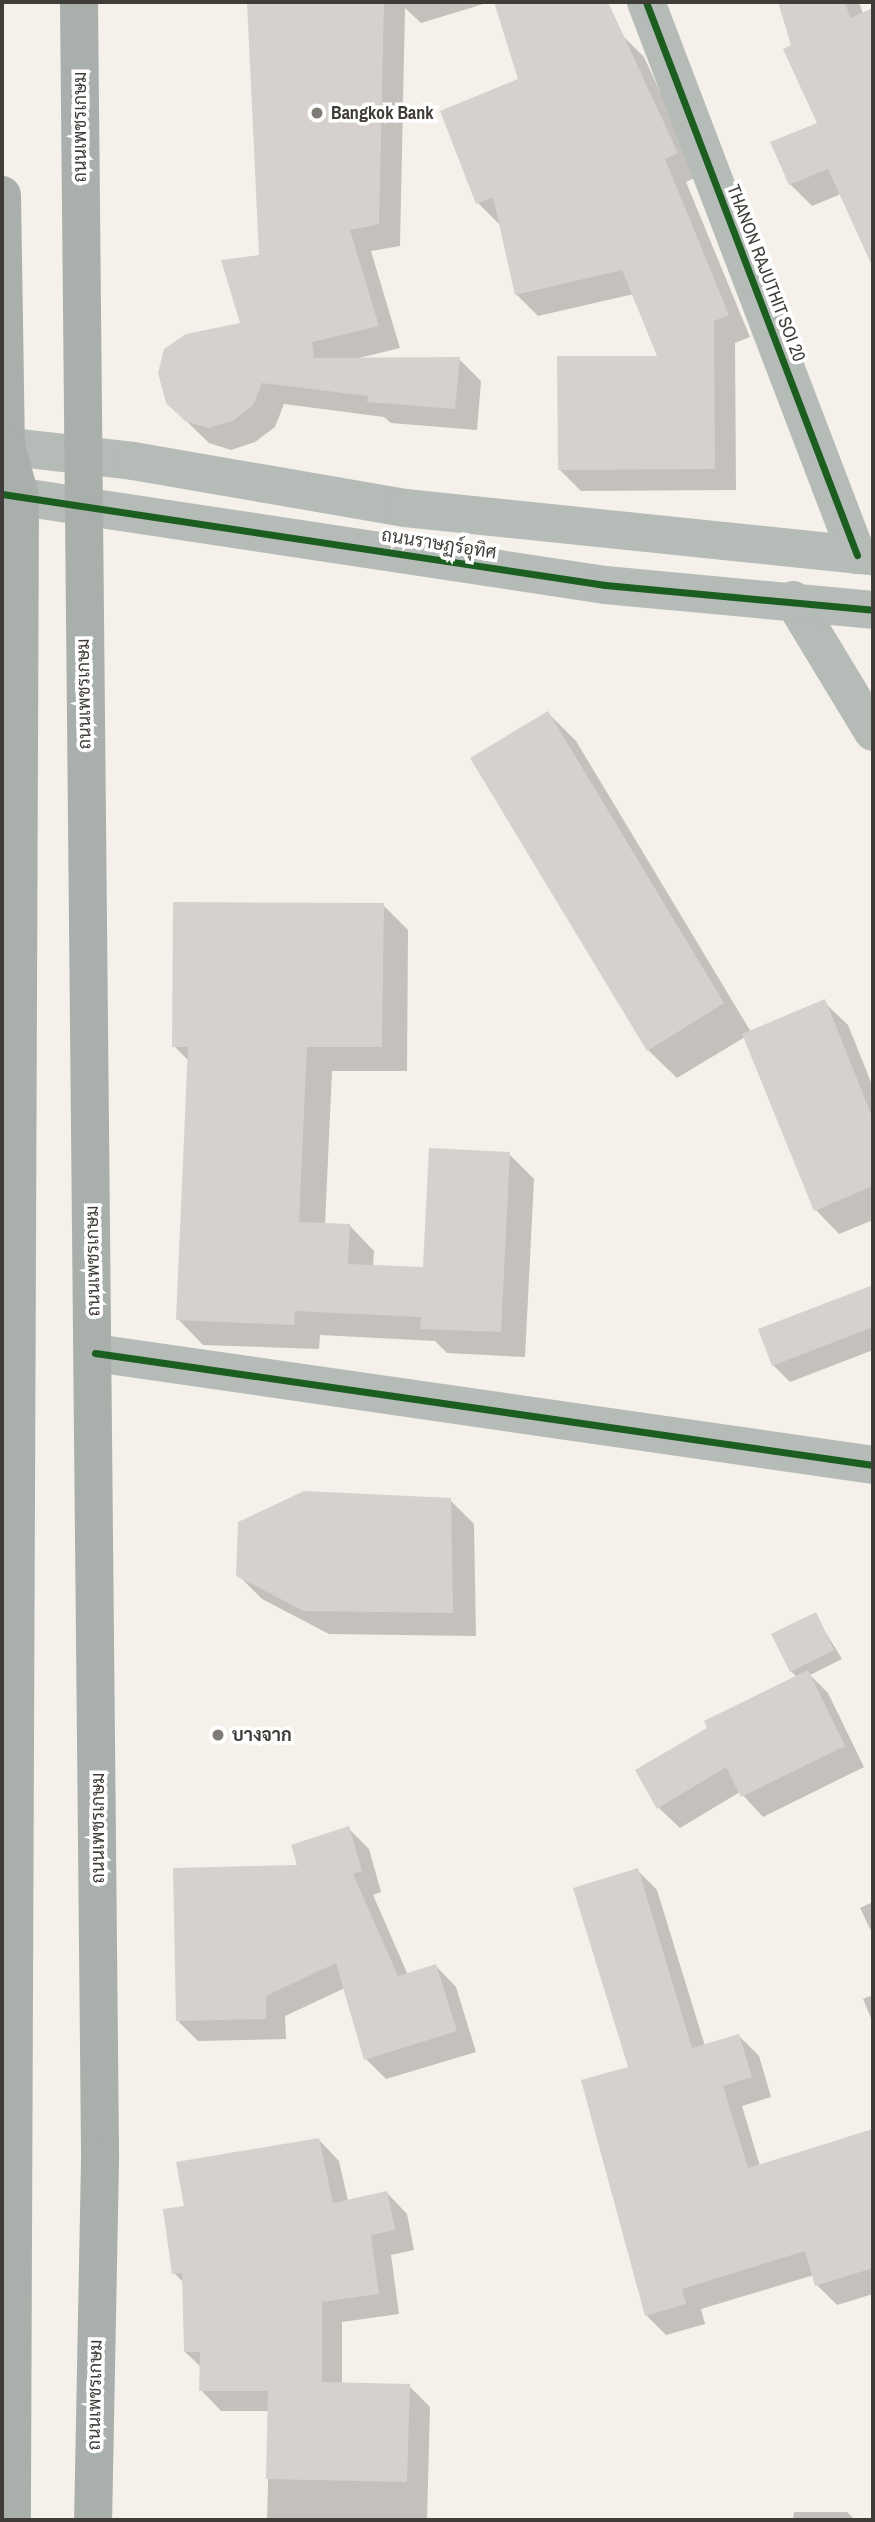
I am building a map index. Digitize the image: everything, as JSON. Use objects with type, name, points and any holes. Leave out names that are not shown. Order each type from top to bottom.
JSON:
[{"type":"main road","name":"ถนนเพชรเกษม","points":[[79,2],[81,505],[95,1353],[100,2161],[93,2520]]},
{"type":"main road","points":[[2,195],[4,446],[11,495],[12,2520]]},
{"type":"street","name":"THANON RAJUTHIT SOI 20","points":[[646,2],[865,556]]},
{"type":"street","points":[[4,446],[82,454],[405,508],[865,556]]},
{"type":"street","name":"ถนนราษฏร์อุทิศ","points":[[11,495],[605,585],[793,600],[873,610]]},
{"type":"street","points":[[793,600],[873,732]]},
{"type":"street","points":[[95,1353],[873,1465]]},
{"type":"building","points":[[247,2],[384,2],[379,224],[350,230],[379,326],[312,342],[314,358],[460,357],[455,409],[367,402],[368,396],[262,383],[253,405],[233,421],[208,428],[185,421],[166,403],[158,373],[164,349],[186,334],[240,323],[221,260],[259,255]]},
{"type":"building","points":[[494,2],[608,2],[678,153],[665,159],[729,315],[714,321],[715,469],[558,470],[557,356],[657,356],[622,270],[515,295],[493,197],[476,204],[440,111],[518,79]]},
{"type":"building","points":[[778,2],[845,2],[850,18],[873,8],[873,268],[828,169],[789,185],[770,142],[817,123],[783,49],[791,45]]},
{"type":"building","points":[[548,711],[724,1003],[647,1051],[470,758]]},
{"type":"building","points":[[173,902],[384,903],[382,1047],[307,1047],[299,1222],[350,1224],[348,1264],[423,1267],[429,1148],[510,1152],[501,1332],[420,1329],[421,1317],[295,1311],[294,1325],[176,1320],[188,1047],[172,1047]]},
{"type":"building","points":[[825,999],[873,1119],[873,1186],[814,1211],[742,1034]]},
{"type":"building","points":[[873,1285],[873,1327],[772,1366],[758,1329]]},
{"type":"building","points":[[304,1491],[451,1498],[453,1613],[304,1611],[236,1576],[238,1522]]},
{"type":"building","points":[[816,1612],[834,1650],[790,1672],[771,1634]]},
{"type":"building","points":[[808,1670],[845,1746],[741,1797],[726,1767],[657,1809],[635,1770],[707,1728],[704,1721]]},
{"type":"building","points":[[349,1826],[362,1871],[353,1874],[398,1976],[436,1964],[457,2031],[364,2060],[336,1963],[266,1996],[266,2019],[176,2021],[173,1868],[297,1865],[291,1845]]},
{"type":"building","points":[[638,1868],[692,2048],[739,2034],[752,2077],[723,2086],[748,2168],[873,2129],[873,2268],[815,2286],[805,2251],[682,2289],[686,2304],[645,2316],[581,2080],[628,2067],[573,1888]]},
{"type":"building","points":[[319,2138],[333,2203],[387,2191],[395,2230],[371,2235],[379,2294],[322,2302],[322,2382],[410,2384],[407,2482],[266,2479],[268,2391],[199,2391],[200,2352],[184,2352],[182,2273],[172,2274],[163,2209],[184,2206],[176,2162]]},
{"type":"cycle path","points":[[646,2],[857,555]]},
{"type":"cycle path","points":[[2,494],[605,585],[873,610]]},
{"type":"cycle path","points":[[95,1353],[873,1465]]},
{"type":"place","name":"Bangkok Bank","points":[[317,113]]},
{"type":"place","name":"บางจาก","points":[[218,1735]]}]
